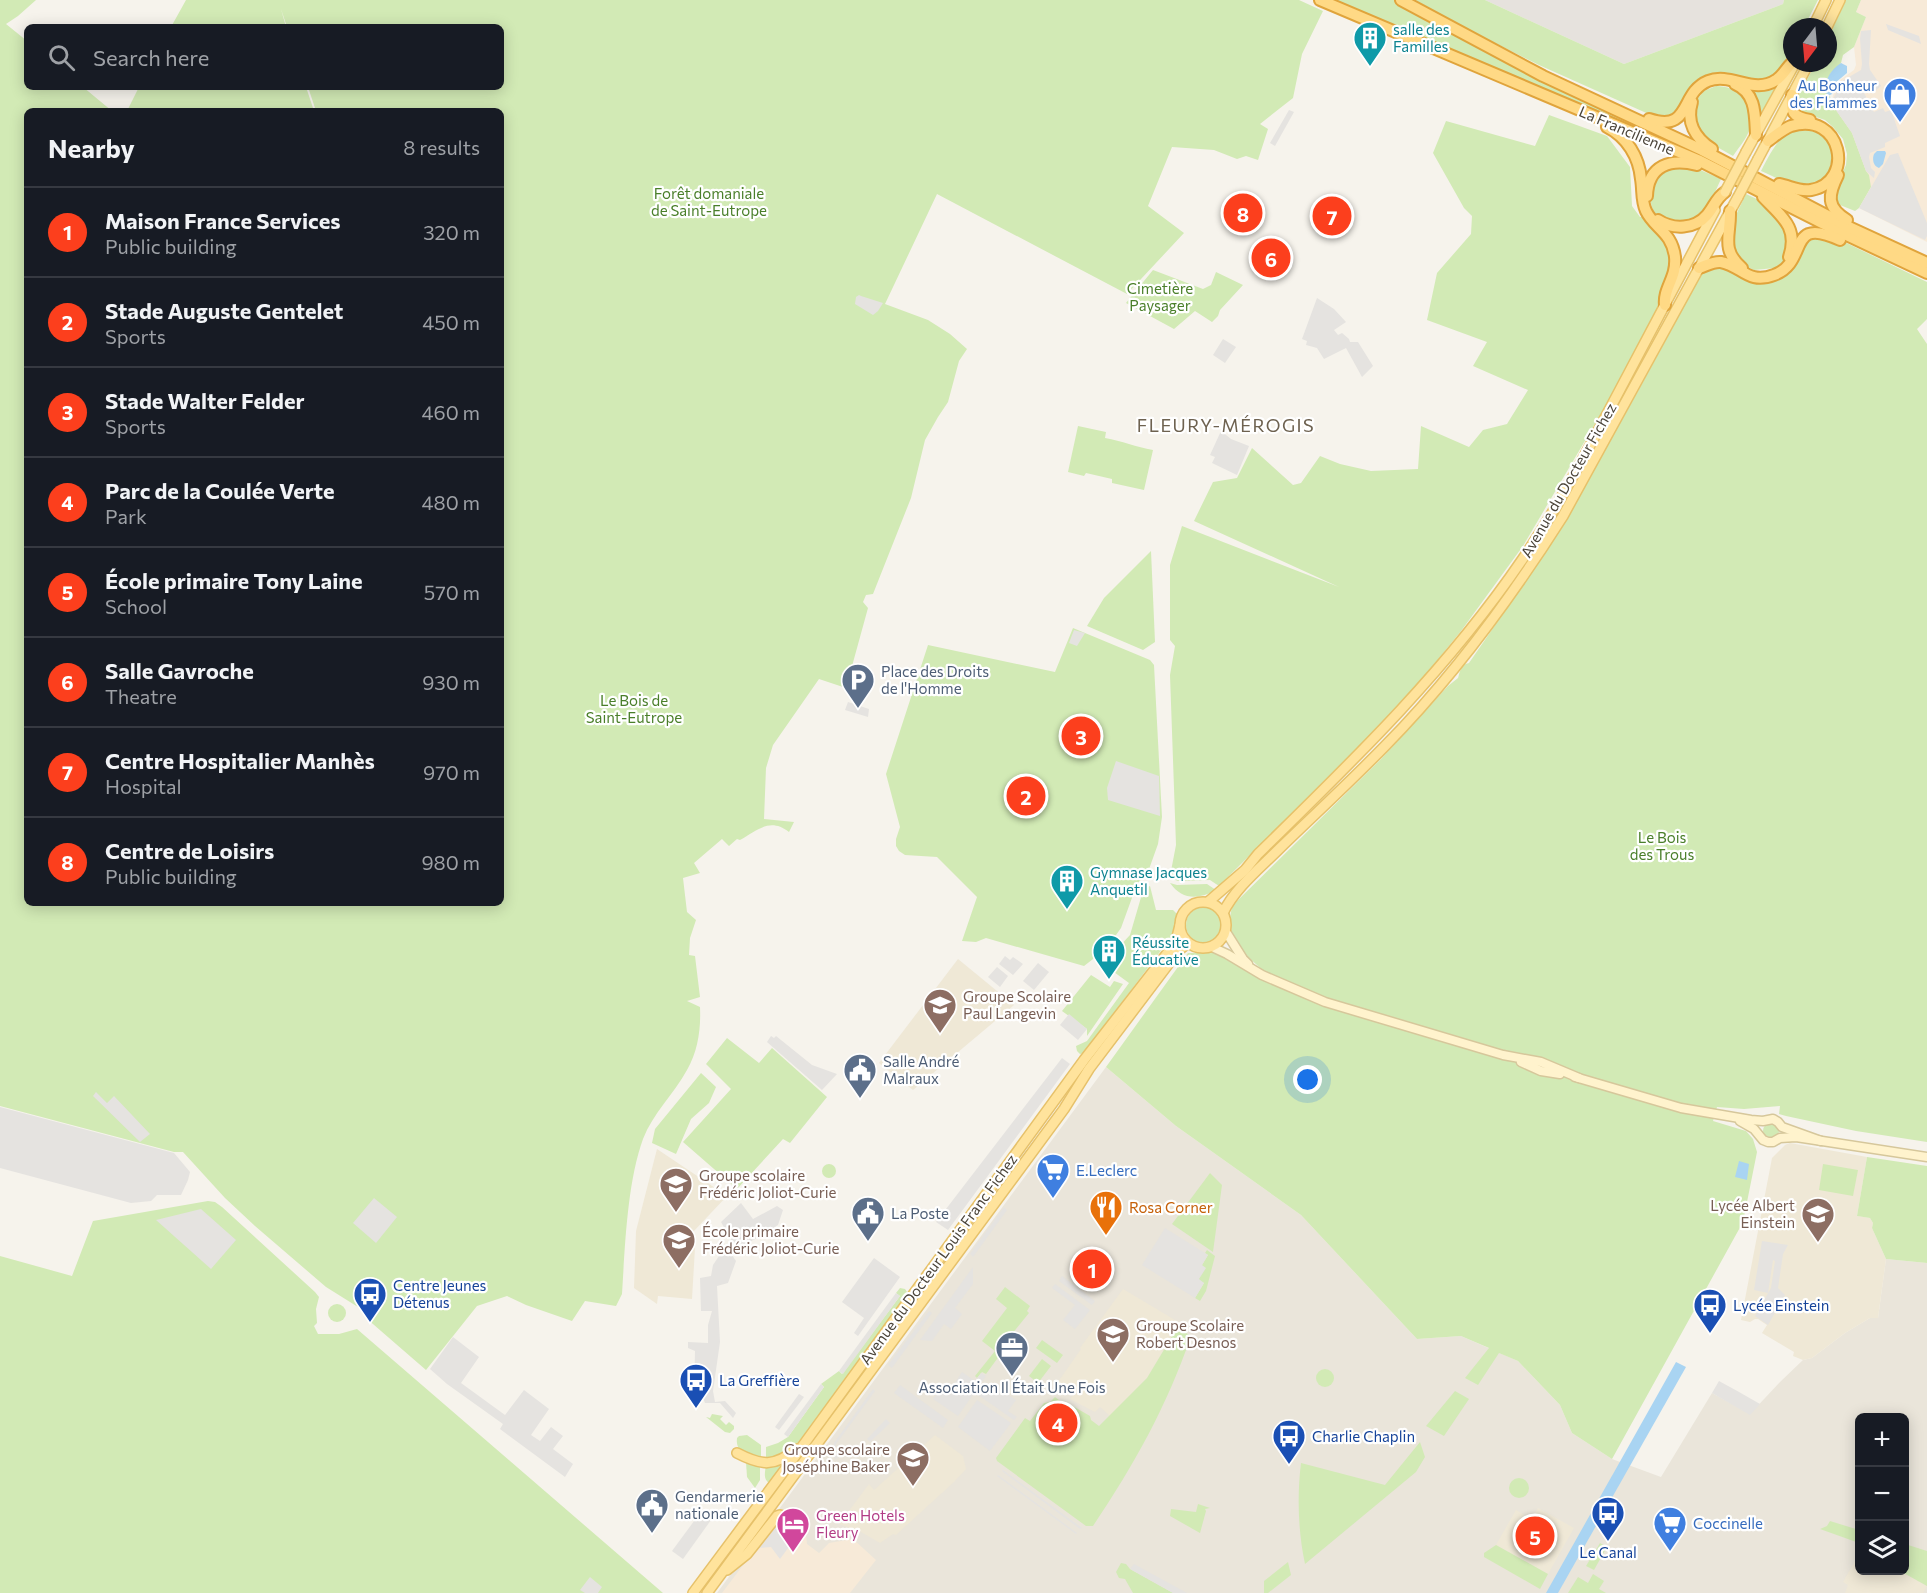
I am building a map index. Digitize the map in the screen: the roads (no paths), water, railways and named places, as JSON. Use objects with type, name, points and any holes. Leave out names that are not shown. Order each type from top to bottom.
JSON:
[{"type":"highway","name":"La Francilienne","points":[[1320,0],[1708,165],[1927,273]]},
{"type":"highway","name":"La Francilienne","points":[[1401,0],[1534,71],[1723,160],[1860,232],[1927,263]]},
{"type":"highway","points":[[1633,118],[1644,117],[1661,122],[1672,121],[1685,109],[1693,92],[1707,81],[1725,78],[1747,84],[1762,85],[1777,80],[1785,72]]},
{"type":"highway","points":[[1723,160],[1701,140],[1691,126],[1689,111],[1692,101],[1702,88],[1725,81],[1745,90],[1756,115],[1756,135]]},
{"type":"highway","points":[[1792,95],[1791,108],[1794,114],[1827,127],[1840,142],[1843,153],[1842,163],[1830,198],[1836,211],[1860,232]]},
{"type":"highway","points":[[1594,116],[1601,124],[1623,139],[1633,153],[1641,177],[1642,201],[1649,216],[1664,232],[1673,248],[1675,258],[1673,279],[1664,296],[1665,305]]},
{"type":"highway","points":[[1768,141],[1794,125],[1816,125],[1825,129],[1832,136],[1838,152],[1835,172],[1822,186],[1802,190],[1781,184],[1769,184]]},
{"type":"highway","points":[[1708,165],[1673,162],[1657,170],[1648,185],[1647,193],[1647,200],[1653,215],[1666,225],[1691,225],[1706,217],[1718,197],[1725,192]]},
{"type":"highway","points":[[1730,211],[1727,242],[1731,256],[1736,263],[1749,272],[1778,270],[1784,265],[1790,252],[1792,242],[1790,231],[1782,216],[1763,199],[1760,192]]},
{"type":"highway","points":[[1699,268],[1713,262],[1721,262],[1749,276],[1761,278],[1771,276],[1782,272],[1790,265],[1804,236],[1816,231],[1869,252],[1880,251]]},
{"type":"main road","points":[[1817,18],[1826,0]]},
{"type":"main road","points":[[1831,18],[1840,0]]},
{"type":"main road","name":"Avenue du Docteur Fichez","points":[[1208,902],[1245,870],[1258,854],[1435,674],[1475,625],[1522,559],[1572,478],[1788,72]]},
{"type":"main road","points":[[1223,913],[1229,901],[1264,864],[1386,746],[1451,672],[1531,566],[1563,516],[1804,72]]},
{"type":"main road","points":[[1208,902],[1223,913],[1227,926],[1226,932],[1223,939],[1212,947],[1203,949],[1188,943],[1184,938],[1180,925],[1182,917],[1191,906],[1208,902]]},
{"type":"main road","name":"Avenue du Docteur Louis Franc Fichez","points":[[707,1593],[1001,1184],[1042,1116],[1176,942],[1180,925]]},
{"type":"main road","points":[[1226,932],[1243,959],[1262,975]]},
{"type":"main road","name":"Avenue du Docteur Louis Franc Fichez","points":[[693,1593],[1001,1184],[1064,1109],[1089,1069],[1179,950],[1188,943]]},
{"type":"main road","points":[[1212,947],[1262,975],[1325,1002],[1503,1055],[1541,1062],[1579,1078],[1682,1108],[1763,1121],[1773,1119],[1782,1127],[1821,1141]]},
{"type":"main road","points":[[1001,1184],[1030,1140],[1042,1116]]},
{"type":"main road","points":[[1725,1116],[1750,1126],[1759,1132],[1763,1140],[1768,1142],[1780,1138],[1796,1137],[1927,1157]]},
{"type":"main road","points":[[1759,1132],[1763,1121]]},
{"type":"main road","points":[[1780,1138],[1782,1127]]},
{"type":"main road","points":[[737,1453],[752,1461],[764,1463],[782,1459],[804,1444]]},
{"type":"main road","points":[[771,1505],[769,1499],[804,1444]]},
{"type":"main road","points":[[720,1574],[764,1508],[762,1499]]},
{"type":"main road","points":[[720,1574],[747,1554],[777,1516],[791,1518]]},
{"type":"water","points":[[1841,63],[1847,66],[1847,73],[1835,83],[1832,94],[1828,96],[1826,83],[1832,72],[1837,72],[1837,66]]},
{"type":"water","points":[[1877,151],[1886,153],[1883,164],[1879,168],[1875,166],[1873,160]]},
{"type":"water","points":[[1739,1161],[1749,1164],[1747,1180],[1735,1177]]},
{"type":"water","points":[[1676,1362],[1686,1367],[1558,1593],[1546,1593]]},
{"type":"place","name":"salle des Familles","points":[[1370,67]]},
{"type":"place","name":"Au Bonheur des Flammes","points":[[1900,123]]},
{"type":"place","name":"Centre de Loisirs","points":[[1243,213]]},
{"type":"place","name":"Centre Hospitalier Manhès","points":[[1332,216]]},
{"type":"place","name":"Salle Gavroche","points":[[1271,258]]},
{"type":"place","name":"Place des Droits de l'Homme","points":[[858,709]]},
{"type":"place","name":"Stade Walter Felder","points":[[1081,736]]},
{"type":"place","name":"Stade Auguste Gentelet","points":[[1026,796]]},
{"type":"place","name":"Gymnase Jacques Anquetil","points":[[1067,910]]},
{"type":"place","name":"Réussite Éducative","points":[[1109,980]]},
{"type":"place","name":"Groupe Scolaire Paul Langevin","points":[[940,1034]]},
{"type":"place","name":"Salle André Malraux","points":[[860,1099]]},
{"type":"place","name":"E.Leclerc","points":[[1053,1199]]},
{"type":"place","name":"Groupe scolaire Frédéric Joliot-Curie","points":[[676,1213]]},
{"type":"place","name":"Rosa Corner","points":[[1106,1236]]},
{"type":"place","name":"La Poste","points":[[868,1242]]},
{"type":"place","name":"Lycée Albert Einstein","points":[[1818,1243]]},
{"type":"place","name":"École primaire Frédéric Joliot-Curie","points":[[679,1269]]},
{"type":"place","name":"Maison France Services","points":[[1092,1269]]},
{"type":"place","name":"Centre Jeunes Détenus","points":[[370,1323]]},
{"type":"place","name":"Lycée Einstein","points":[[1710,1334]]},
{"type":"place","name":"Groupe Scolaire Robert Desnos","points":[[1113,1363]]},
{"type":"place","name":"Association Il Était Une Fois","points":[[1012,1377]]},
{"type":"place","name":"La Greffière","points":[[696,1409]]},
{"type":"place","name":"Parc de la Coulée Verte","points":[[1058,1423]]},
{"type":"place","name":"Charlie Chaplin","points":[[1289,1465]]},
{"type":"place","name":"Groupe scolaire Joséphine Baker","points":[[913,1487]]},
{"type":"place","name":"Gendarmerie nationale","points":[[652,1534]]},
{"type":"place","name":"École primaire Tony Laine","points":[[1535,1536]]},
{"type":"place","name":"Le Canal","points":[[1608,1542]]},
{"type":"place","name":"Coccinelle","points":[[1670,1552]]},
{"type":"place","name":"Green Hotels Fleury","points":[[793,1553]]},
{"type":"district","name":"FLEURY-MÉROGIS","points":[[1226,425]]},
{"type":"park label","name":"Forêt domaniale de Saint-Eutrope","points":[[709,202]]},
{"type":"park label","name":"Cimetière Paysager","points":[[1160,296]]},
{"type":"park label","name":"Le Bois de Saint-Eutrope","points":[[634,708]]},
{"type":"park label","name":"Le Bois des Trous","points":[[1662,846]]}]
